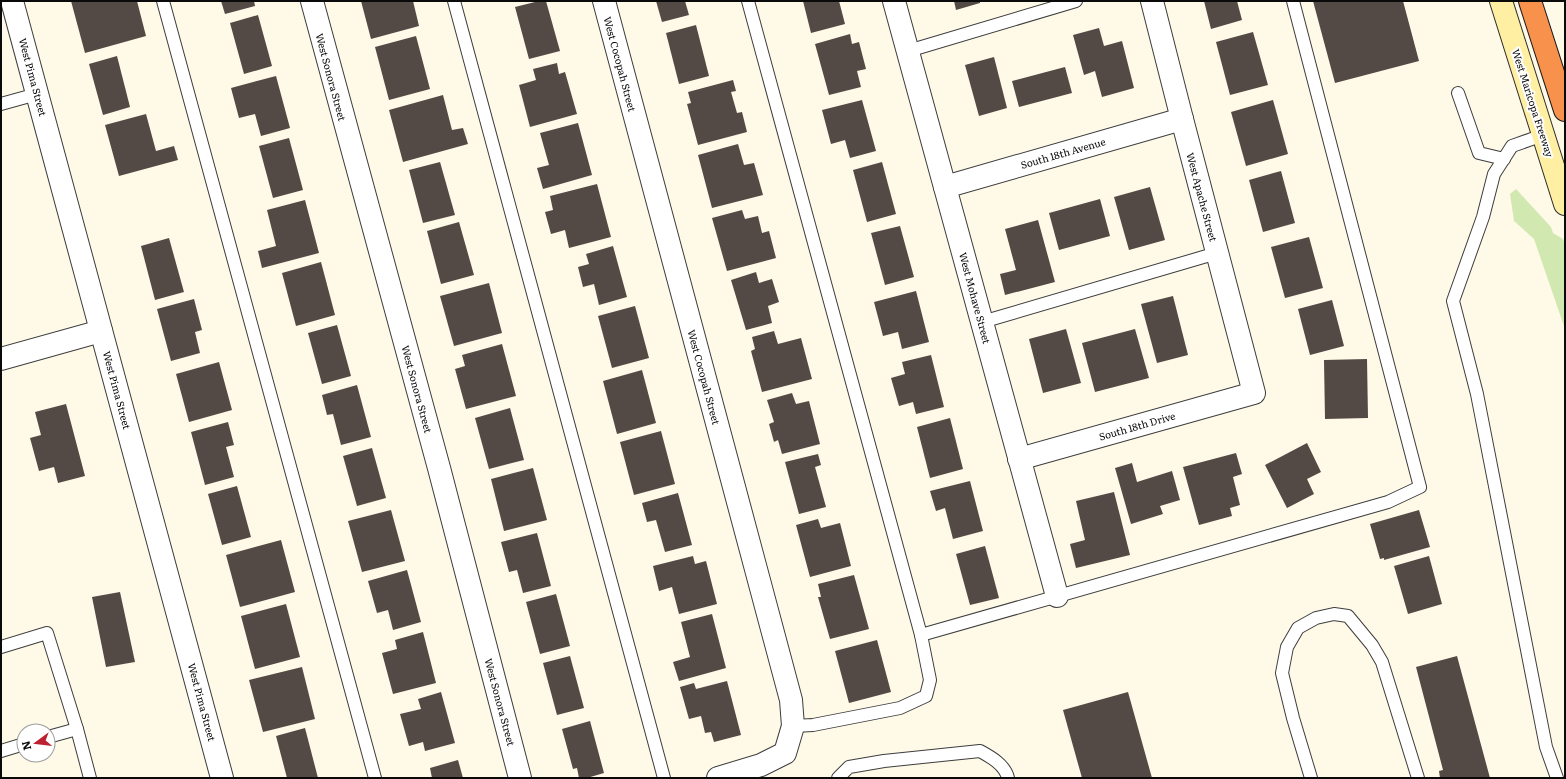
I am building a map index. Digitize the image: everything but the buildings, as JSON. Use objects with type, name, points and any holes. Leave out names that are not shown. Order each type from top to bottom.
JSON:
[{"type":"highway","points":[[1530,1],[1565,110]]},
{"type":"main road","name":"West Maricopa Freeway","points":[[1501,1],[1565,204]]},
{"type":"street","name":"West Pima Street","points":[[12,1],[222,778]]},
{"type":"street","name":"West Sonora Street","points":[[312,1],[439,468],[520,778]]},
{"type":"street","name":"West Cocopah Street","points":[[604,1],[789,693],[793,726],[785,753],[761,765],[718,778]]},
{"type":"street","name":"West Mohave Street","points":[[894,1],[1057,596]]},
{"type":"street","name":"West Apache Street","points":[[1152,1],[1254,394]]},
{"type":"street","name":"South 18th Avenue","points":[[945,187],[1182,119]]},
{"type":"street","points":[[1,359],[101,331]]},
{"type":"street","name":"South 18th Drive","points":[[1019,459],[1254,394]]},
{"type":"lane","points":[[163,1],[375,778]]},
{"type":"lane","points":[[454,1],[664,778]]},
{"type":"lane","points":[[748,1],[921,635],[930,680],[926,696],[900,708],[813,726],[793,726]]},
{"type":"lane","points":[[908,51],[1076,1]]},
{"type":"lane","points":[[921,635],[1388,502],[1420,487],[1293,1]]},
{"type":"lane","points":[[1458,93],[1479,154],[1504,159]]},
{"type":"lane","points":[[1,104],[37,94]]},
{"type":"lane","points":[[1543,135],[1512,146],[1494,174],[1483,217],[1453,301],[1477,394],[1546,747],[1557,778]]},
{"type":"lane","points":[[982,322],[1217,253]]},
{"type":"lane","points":[[1311,778],[1293,718],[1282,673],[1287,647],[1298,628],[1316,618],[1334,614],[1348,616],[1372,645],[1382,662],[1418,778]]},
{"type":"lane","points":[[1,647],[47,633],[77,729],[90,778]]},
{"type":"lane","points":[[56,736],[77,729]]},
{"type":"lane","points":[[1,751],[16,746]]},
{"type":"lane","points":[[838,778],[849,767],[884,761],[980,751],[993,759],[1006,773],[1008,778]]},
{"type":"green space","points":[[1516,189],[1551,227],[1553,233],[1563,239],[1565,244],[1565,329],[1534,239],[1514,221],[1510,194]]}]
